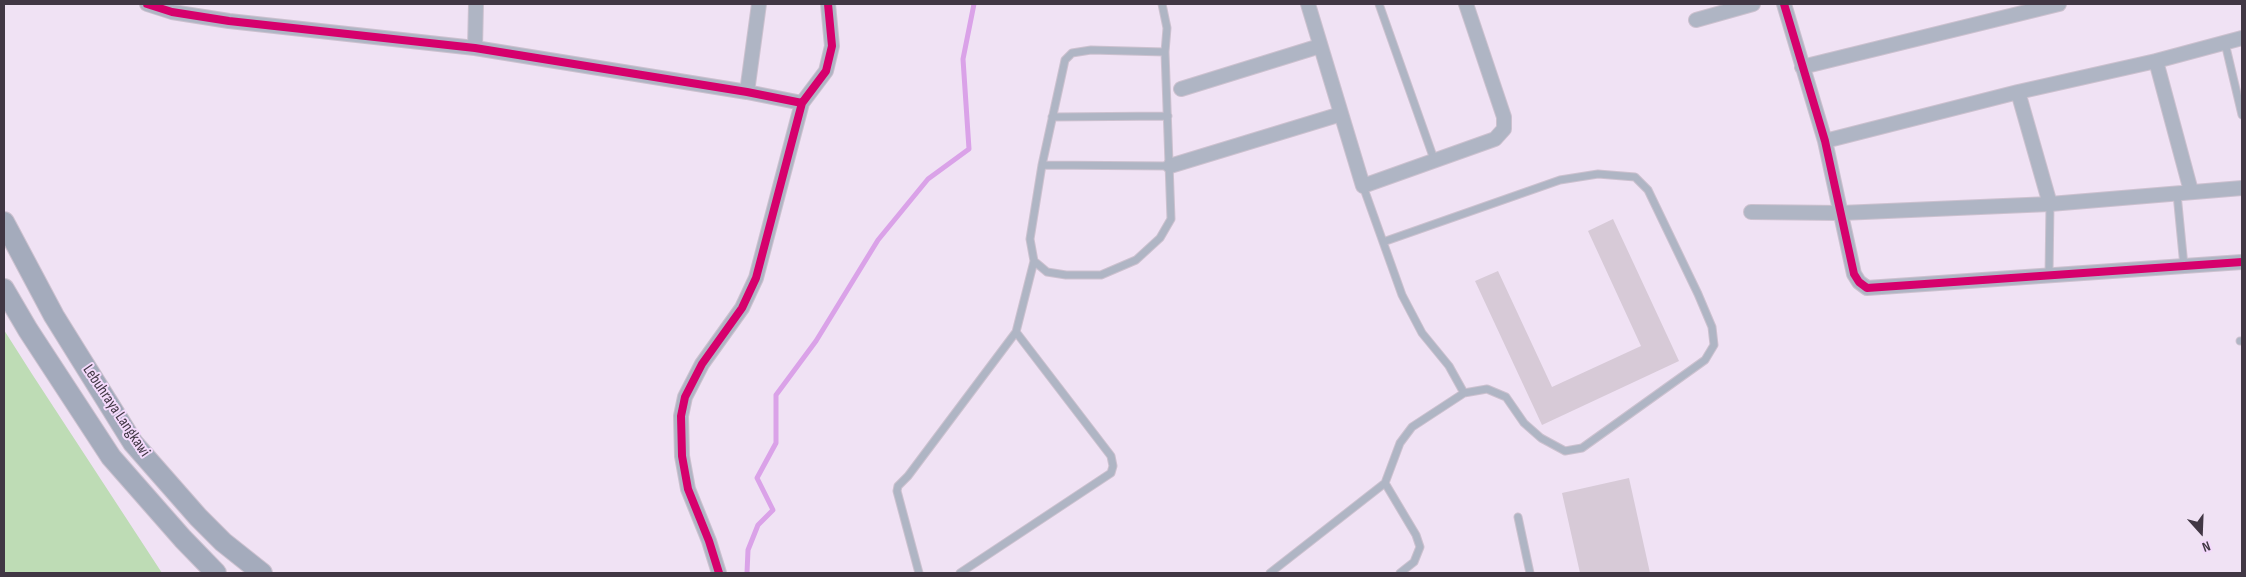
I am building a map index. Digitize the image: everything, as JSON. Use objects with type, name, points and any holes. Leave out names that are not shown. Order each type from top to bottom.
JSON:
[{"type":"main road","name":"Lebuhraya Langkawi","points":[[4,222],[54,316],[133,443],[198,517],[223,542],[262,573]]},
{"type":"main road","name":"Lebuhraya Langkawi","points":[[4,288],[28,330],[111,457],[183,540],[216,573]]},
{"type":"street","points":[[147,4],[172,12],[229,21],[475,48],[747,92],[802,103]]},
{"type":"street","points":[[475,48],[476,4]]},
{"type":"street","points":[[747,92],[759,4]]},
{"type":"street","points":[[719,573],[688,489],[682,456],[682,416],[685,397],[702,364],[742,308],[756,278],[802,103],[826,71],[832,46],[828,4]]},
{"type":"street","points":[[1308,4],[1363,186],[1495,140],[1504,129],[1504,117],[1466,4]]},
{"type":"street","points":[[1696,20],[1753,4]]},
{"type":"street","points":[[1784,4],[1825,141],[1854,274],[1867,288],[2242,262]]},
{"type":"street","points":[[1802,67],[2059,4]]},
{"type":"street","points":[[1825,141],[2018,92],[2156,61],[2242,38]]},
{"type":"street","points":[[1181,89],[1320,46]]},
{"type":"street","points":[[2156,61],[2191,192]]},
{"type":"street","points":[[2018,92],[2050,204]]},
{"type":"street","points":[[1170,166],[1341,114]]},
{"type":"street","points":[[1751,212],[1841,213],[2050,204],[2242,188]]},
{"type":"lane","points":[[1034,261],[1047,272],[1066,275],[1101,275],[1136,260],[1160,238],[1171,219],[1166,28],[1162,4]]},
{"type":"lane","points":[[1379,4],[1435,162]]},
{"type":"lane","points":[[2225,43],[2242,115]]},
{"type":"lane","points":[[919,573],[897,491],[898,486],[908,476],[1016,332],[1034,261],[1030,238],[1042,165],[1065,60],[1072,53],[1091,50],[1166,52]]},
{"type":"lane","points":[[1052,117],[1168,116]]},
{"type":"lane","points":[[1042,165],[1170,166]]},
{"type":"lane","points":[[1270,573],[1385,483],[1400,443],[1412,427],[1464,394],[1487,388],[1506,397],[1524,423],[1541,438],[1565,451],[1582,448],[1705,360],[1714,345],[1712,327],[1698,294],[1648,190],[1634,177],[1598,174],[1560,180],[1382,242]]},
{"type":"lane","points":[[1363,186],[1402,295],[1422,333],[1449,366],[1464,394]]},
{"type":"lane","points":[[2177,194],[2184,266]]},
{"type":"lane","points":[[2049,274],[2050,204]]},
{"type":"lane","points":[[960,573],[1111,473],[1113,466],[1111,456],[1016,332]]},
{"type":"lane","points":[[1385,483],[1416,535],[1420,547],[1414,562],[1400,573]]},
{"type":"lane","points":[[1518,516],[1530,573]]},
{"type":"green space","points":[[4,330],[32,374],[162,573],[4,573]]},
{"type":"building","points":[[1613,219],[1679,361],[1542,425],[1475,281],[1498,271],[1552,387],[1641,346],[1588,231]]},
{"type":"building","points":[[1629,478],[1650,573],[1580,573],[1562,493]]},
{"type":"waterway","points":[[747,573],[748,550],[758,525],[773,510],[757,478],[776,443],[776,395],[816,341],[878,240],[928,179],[969,149],[963,59],[974,4]]},
{"type":"cycle path","points":[[147,4],[172,12],[229,21],[475,48],[747,92],[802,103]]},
{"type":"cycle path","points":[[719,573],[709,541],[688,489],[682,456],[681,416],[685,397],[702,364],[742,308],[756,278],[802,103],[826,71],[832,46],[828,4]]},
{"type":"cycle path","points":[[1784,4],[1825,141],[1854,274],[1859,282],[1867,288],[2242,262]]}]
